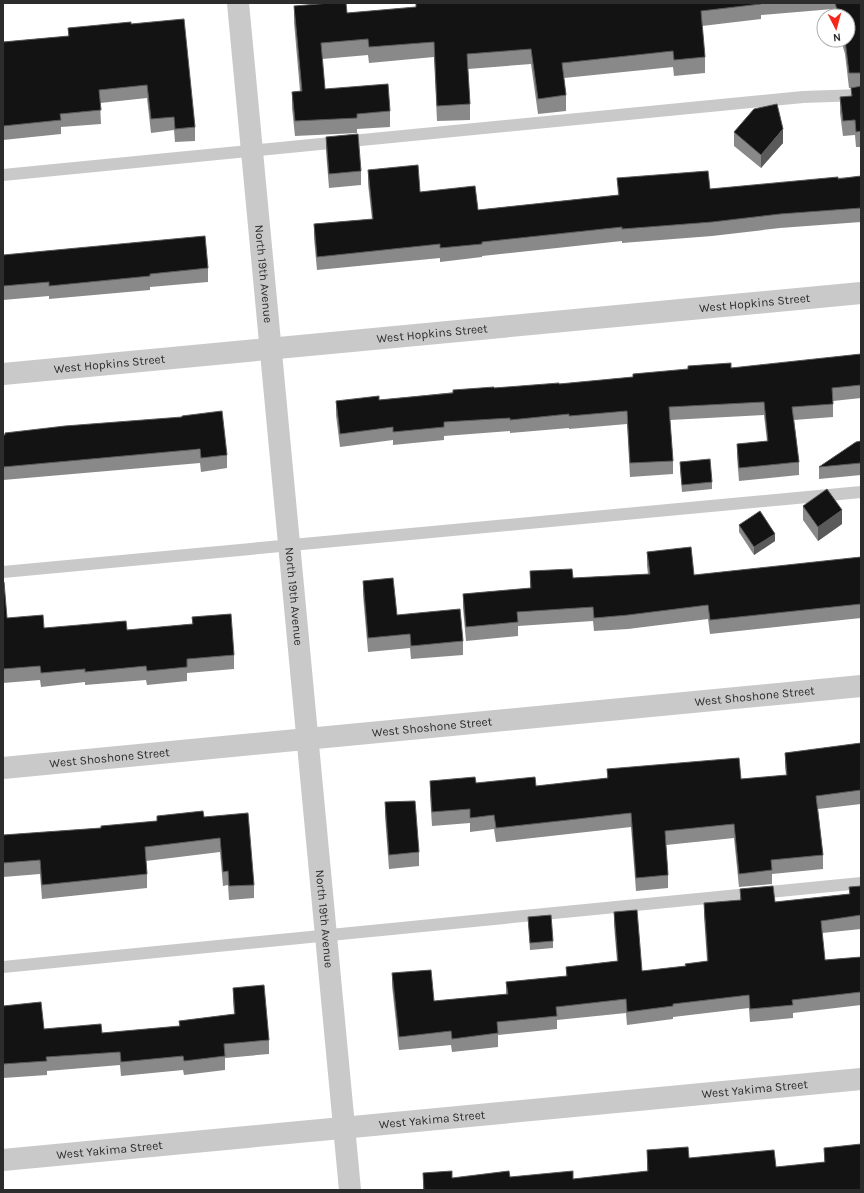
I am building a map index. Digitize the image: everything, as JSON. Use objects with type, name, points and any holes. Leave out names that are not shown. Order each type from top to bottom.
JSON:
[{"type":"street","name":"North 19th Avenue","points":[[238,3],[350,1190]]},
{"type":"street","name":"West Hopkins Street","points":[[3,374],[861,294]]},
{"type":"street","name":"West Shoshone Street","points":[[3,768],[861,686]]},
{"type":"street","name":"West Yakima Street","points":[[3,1160],[861,1079]]},
{"type":"lane","points":[[3,175],[803,97],[861,95]]},
{"type":"lane","points":[[3,572],[861,492]]},
{"type":"lane","points":[[3,967],[861,884]]},
{"type":"building","points":[[346,3],[347,13],[416,7],[416,3],[761,4],[701,11],[705,57],[674,60],[673,51],[562,63],[566,95],[538,99],[531,49],[467,54],[470,104],[437,106],[434,42],[369,47],[368,39],[321,43],[325,89],[388,84],[390,111],[357,114],[357,118],[295,121],[292,92],[302,91],[294,6]]},
{"type":"building","points":[[835,3],[861,3],[861,73],[849,73],[846,48],[856,48],[856,8],[837,8]]},
{"type":"building","points":[[184,19],[195,127],[175,129],[174,117],[151,119],[147,85],[99,90],[101,110],[60,114],[61,120],[3,126],[3,42],[69,36],[68,28]]},
{"type":"building","points":[[861,86],[861,131],[856,132],[855,120],[843,121],[840,97],[852,96],[851,88]]},
{"type":"building","points":[[777,104],[783,129],[761,155],[734,132],[754,109]]},
{"type":"building","points":[[358,134],[361,171],[329,174],[326,137]]},
{"type":"building","points":[[418,165],[420,192],[475,186],[478,210],[619,195],[617,178],[708,171],[710,189],[861,176],[861,208],[780,214],[712,222],[622,229],[622,227],[482,242],[482,244],[440,248],[440,244],[317,257],[314,224],[373,219],[368,170]]},
{"type":"building","points":[[205,236],[208,268],[150,274],[150,276],[49,286],[49,282],[3,286],[3,255]]},
{"type":"building","points":[[861,354],[861,385],[832,388],[833,404],[792,407],[799,462],[739,468],[737,444],[768,441],[764,402],[669,407],[673,461],[630,463],[627,411],[569,416],[569,414],[510,420],[510,418],[444,422],[444,427],[393,432],[393,427],[340,434],[336,401],[379,396],[379,400],[453,393],[453,390],[559,384],[633,377],[633,374],[688,369],[688,366],[731,363],[731,368]]},
{"type":"building","points":[[222,411],[227,455],[201,458],[200,449],[3,467],[3,435],[5,435],[5,433],[65,426],[182,417]]},
{"type":"building","points":[[861,441],[861,463],[819,467],[856,442]]},
{"type":"building","points":[[710,459],[712,482],[682,485],[680,462]]},
{"type":"building","points":[[827,489],[842,510],[818,527],[803,506]]},
{"type":"building","points":[[760,511],[775,534],[754,547],[739,525]]},
{"type":"building","points":[[691,547],[694,575],[861,557],[861,604],[710,620],[708,605],[594,618],[593,607],[517,612],[518,622],[466,627],[463,594],[531,588],[530,571],[572,569],[573,578],[650,574],[647,552]]},
{"type":"building","points":[[393,578],[397,615],[460,609],[463,641],[411,646],[410,634],[368,638],[363,581]]},
{"type":"building","points":[[3,582],[7,618],[43,615],[44,628],[126,621],[127,630],[193,624],[192,617],[231,614],[234,655],[187,659],[187,667],[147,671],[146,666],[85,672],[85,669],[41,673],[40,666],[3,669]]},
{"type":"building","points":[[861,743],[861,790],[816,796],[823,855],[771,860],[772,870],[739,874],[734,824],[665,831],[668,875],[636,878],[631,813],[496,828],[494,815],[470,818],[470,809],[432,812],[430,781],[475,777],[476,783],[535,777],[536,786],[608,778],[607,769],[739,758],[741,779],[787,775],[785,753]]},
{"type":"building","points":[[415,801],[419,852],[389,855],[385,802]]},
{"type":"building","points":[[203,811],[204,817],[248,813],[254,885],[229,886],[228,871],[223,872],[220,838],[145,847],[147,874],[42,885],[40,860],[3,863],[3,835],[101,828],[101,826],[157,821],[157,816]]},
{"type":"building","points":[[773,886],[775,902],[850,894],[849,887],[861,886],[861,915],[821,921],[825,960],[861,957],[861,992],[792,1000],[793,1005],[750,1009],[749,995],[673,1004],[673,1006],[627,1012],[626,999],[556,1007],[557,1016],[497,1022],[498,1033],[452,1039],[451,1031],[399,1037],[392,973],[431,970],[434,1001],[508,994],[506,982],[567,976],[566,967],[618,961],[614,912],[637,910],[642,971],[686,966],[685,964],[708,961],[704,903],[741,900],[740,889]]},
{"type":"building","points":[[551,915],[553,941],[530,943],[528,917]]},
{"type":"building","points":[[264,985],[269,1040],[224,1044],[225,1056],[184,1061],[183,1056],[121,1062],[120,1052],[46,1057],[47,1061],[3,1064],[3,1006],[41,1002],[44,1029],[101,1024],[102,1033],[180,1026],[179,1021],[235,1014],[233,988]]},
{"type":"building","points":[[861,1144],[861,1190],[424,1190],[423,1173],[452,1171],[452,1178],[509,1171],[510,1177],[573,1171],[573,1179],[648,1171],[647,1150],[688,1147],[689,1158],[774,1150],[776,1167],[825,1162],[824,1148]]}]
